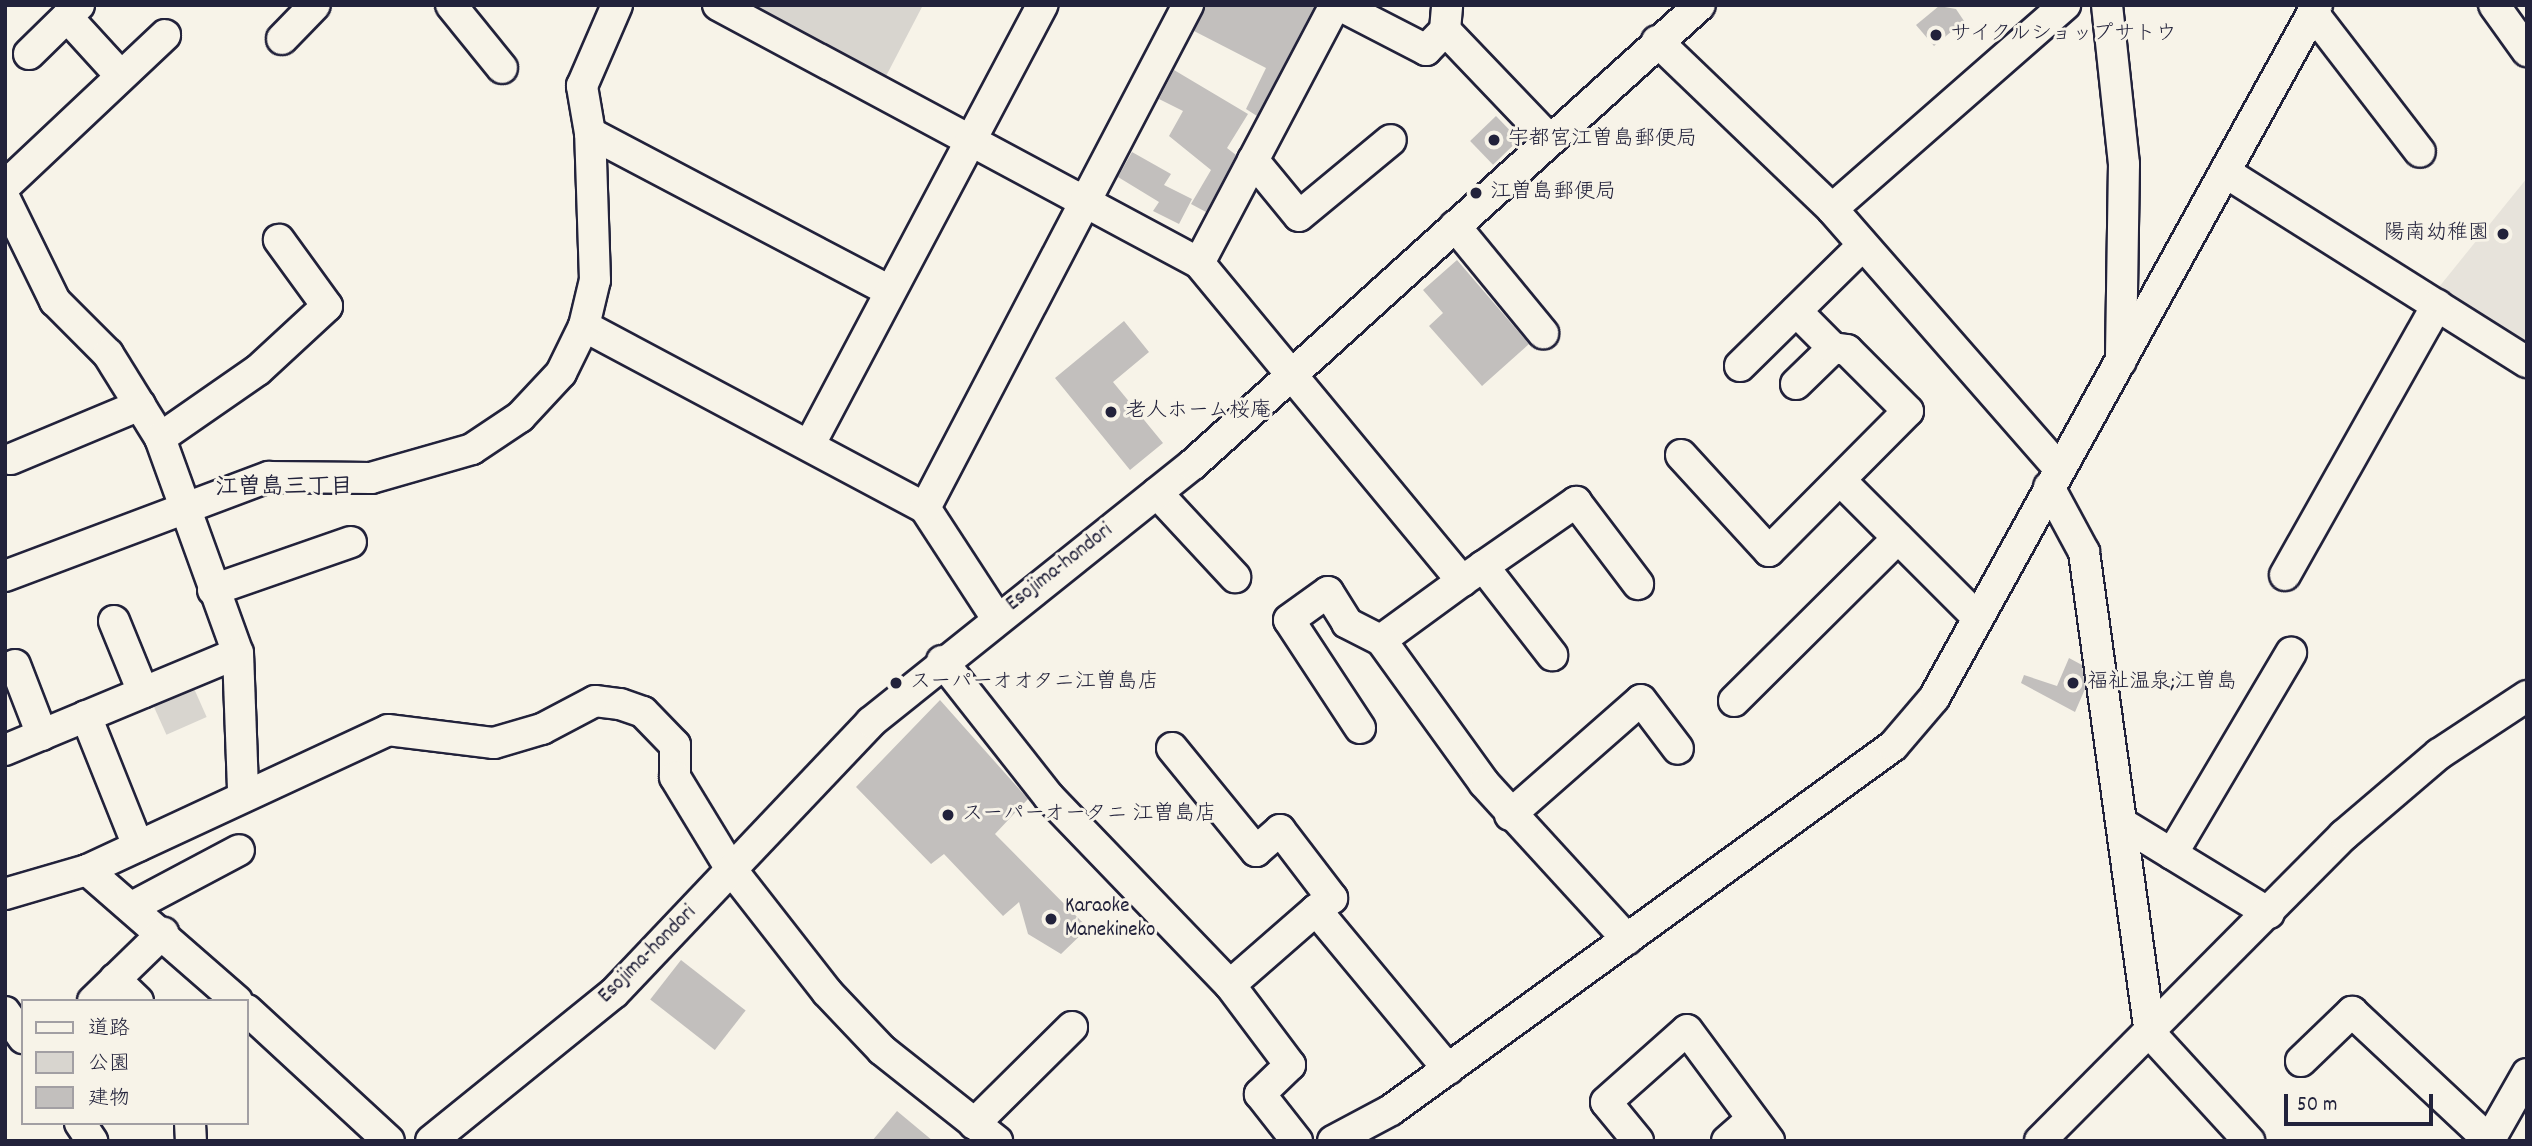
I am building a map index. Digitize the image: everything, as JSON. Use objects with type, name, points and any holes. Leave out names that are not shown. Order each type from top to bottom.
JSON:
[{"type":"street","points":[[282,39],[315,5]]},
{"type":"street","points":[[451,5],[502,68]]},
{"type":"street","points":[[5,576],[269,477],[371,478],[472,449],[520,416],[561,373],[584,326],[597,244],[590,132],[582,86],[617,5]]},
{"type":"street","points":[[925,508],[1188,5]]},
{"type":"street","points":[[1199,262],[1337,5],[1426,50],[1446,18],[1550,139]]},
{"type":"street","name":"Esojima-hondori","points":[[431,1141],[614,993],[842,749],[996,617],[1157,493],[1295,373],[1657,41],[1700,5]]},
{"type":"street","points":[[1832,209],[2065,5]]},
{"type":"street","points":[[2108,5],[2124,164],[2120,365]]},
{"type":"street","points":[[2494,5],[2527,51]]},
{"type":"street","points":[[728,7],[1199,262],[1473,573],[1552,655]]},
{"type":"street","points":[[810,444],[1037,7]]},
{"type":"street","points":[[1334,1141],[1448,1069],[1893,746],[1934,698],[2315,9],[2420,152]]},
{"type":"street","points":[[29,54],[73,11],[119,74]]},
{"type":"street","points":[[5,186],[119,74],[165,35]]},
{"type":"street","points":[[1657,41],[1832,209],[2054,477],[2084,552],[2150,1033],[2249,1141]]},
{"type":"street","points":[[590,132],[890,291]]},
{"type":"street","points":[[1253,160],[1299,216],[1391,140]]},
{"type":"street","points":[[2225,172],[2527,362]]},
{"type":"street","points":[[5,200],[55,301],[108,354],[160,438],[182,511],[237,653],[243,792]]},
{"type":"street","points":[[1455,226],[1543,333]]},
{"type":"street","points":[[160,438],[258,370],[327,306],[279,240]]},
{"type":"street","points":[[1740,366],[1862,246]]},
{"type":"street","points":[[2285,575],[2437,306]]},
{"type":"street","points":[[1681,455],[1769,551],[1842,482],[1908,411],[1847,350],[1833,348],[1796,311]]},
{"type":"street","points":[[584,326],[810,444],[925,508],[996,617]]},
{"type":"street","points":[[1796,384],[1833,348]]},
{"type":"street","points":[[11,459],[140,405]]},
{"type":"street","points":[[1842,482],[1978,618]]},
{"type":"street","points":[[1157,493],[1235,577]]},
{"type":"street","points":[[1381,640],[1576,502],[1638,584]]},
{"type":"street","points":[[1734,701],[1898,538]]},
{"type":"street","points":[[213,590],[351,542]]},
{"type":"street","points":[[1360,728],[1289,620],[1328,592],[1347,623],[1381,640],[1510,815],[1627,939]]},
{"type":"street","points":[[114,621],[144,692]]},
{"type":"street","points":[[5,750],[237,653]]},
{"type":"street","points":[[2172,854],[2291,653]]},
{"type":"street","points":[[942,661],[1049,797],[1230,985],[1290,1065],[1260,1094],[1297,1141]]},
{"type":"street","points":[[15,665],[42,735]]},
{"type":"street","points":[[2040,1141],[2269,914],[2344,835],[2439,754],[2527,696]]},
{"type":"street","points":[[1510,815],[1641,700],[1678,749]]},
{"type":"street","points":[[5,894],[87,870],[243,792],[388,730],[494,743],[542,729],[595,701],[620,704],[643,712],[676,745],[675,777],[731,869],[882,1050],[986,1133],[1072,1027]]},
{"type":"street","points":[[86,716],[138,846]]},
{"type":"street","points":[[1172,748],[1256,851],[1280,830],[1332,898],[1230,985]]},
{"type":"street","points":[[2123,824],[2269,914]]},
{"type":"street","points":[[132,907],[239,850]]},
{"type":"street","points":[[87,870],[163,933],[234,999]]},
{"type":"street","points":[[1316,910],[1448,1069]]},
{"type":"street","points":[[95,999],[163,933]]},
{"type":"street","points":[[115,979],[136,999]]},
{"type":"street","points":[[5,1012],[21,1035]]},
{"type":"street","points":[[248,1012],[389,1141]]},
{"type":"street","points":[[2301,1061],[2352,1012],[2489,1141],[2527,1074]]},
{"type":"street","points":[[1638,1141],[1606,1102],[1687,1030],[1760,1130],[1727,1141]]},
{"type":"street","points":[[81,1125],[92,1141]]},
{"type":"shaded area","name":"陽南幼稚園","points":[[2527,178],[2527,347],[2439,287]]},
{"type":"green space","points":[[756,5],[923,5],[884,80],[755,13]]},
{"type":"green space","points":[[192,684],[207,717],[166,735],[152,702]]},
{"type":"building","points":[[1205,5],[1315,5],[1257,116],[1246,109],[1266,68],[1194,31]]},
{"type":"building","name":"サイクルショップサトウ","points":[[1939,6],[1956,9],[1964,21],[1934,46],[1916,25]]},
{"type":"building","points":[[1174,70],[1248,114],[1227,148],[1236,155],[1206,212],[1191,204],[1211,170],[1169,136],[1183,111],[1159,99]]},
{"type":"building","name":"宇都宮江曽島郵便局","points":[[1496,116],[1519,140],[1493,165],[1470,141]]},
{"type":"building","points":[[1132,152],[1171,174],[1164,185],[1192,199],[1179,224],[1153,211],[1159,202],[1118,177]]},
{"type":"building","points":[[1457,260],[1529,344],[1482,386],[1429,326],[1443,313],[1423,290]]},
{"type":"building","name":"老人ホーム桜庵","points":[[1124,321],[1149,352],[1113,382],[1163,443],[1130,470],[1055,378]]},
{"type":"building","name":"福祉温泉;江曽島","points":[[2069,658],[2082,665],[2085,689],[2075,712],[2021,683],[2024,675],[2057,686]]},
{"type":"building","name":"スーパーオータニ 江曽島店","points":[[940,700],[1028,799],[995,834],[1088,928],[1061,954],[1028,934],[1019,902],[1003,916],[944,854],[931,864],[856,787]]},
{"type":"building","points":[[681,960],[746,1010],[715,1050],[650,999]]},
{"type":"building","points":[[897,1111],[933,1141],[872,1141]]},
{"type":"place","name":"サイクルショップサトウ","points":[[1936,35]]},
{"type":"place","name":"宇都宮江曽島郵便局","points":[[1494,140]]},
{"type":"place","name":"江曽島郵便局","points":[[1476,193]]},
{"type":"place","name":"陽南幼稚園","points":[[2503,234]]},
{"type":"place","name":"老人ホーム桜庵","points":[[1111,412]]},
{"type":"place","name":"スーパーオオタニ江曽島店","points":[[896,683]]},
{"type":"place","name":"福祉温泉;江曽島","points":[[2073,683]]},
{"type":"place","name":"スーパーオータニ 江曽島店","points":[[948,815]]},
{"type":"place","name":"Karaoke Manekineko","points":[[1051,919]]},
{"type":"district","name":"江曽島三丁目","points":[[284,489]]}]
